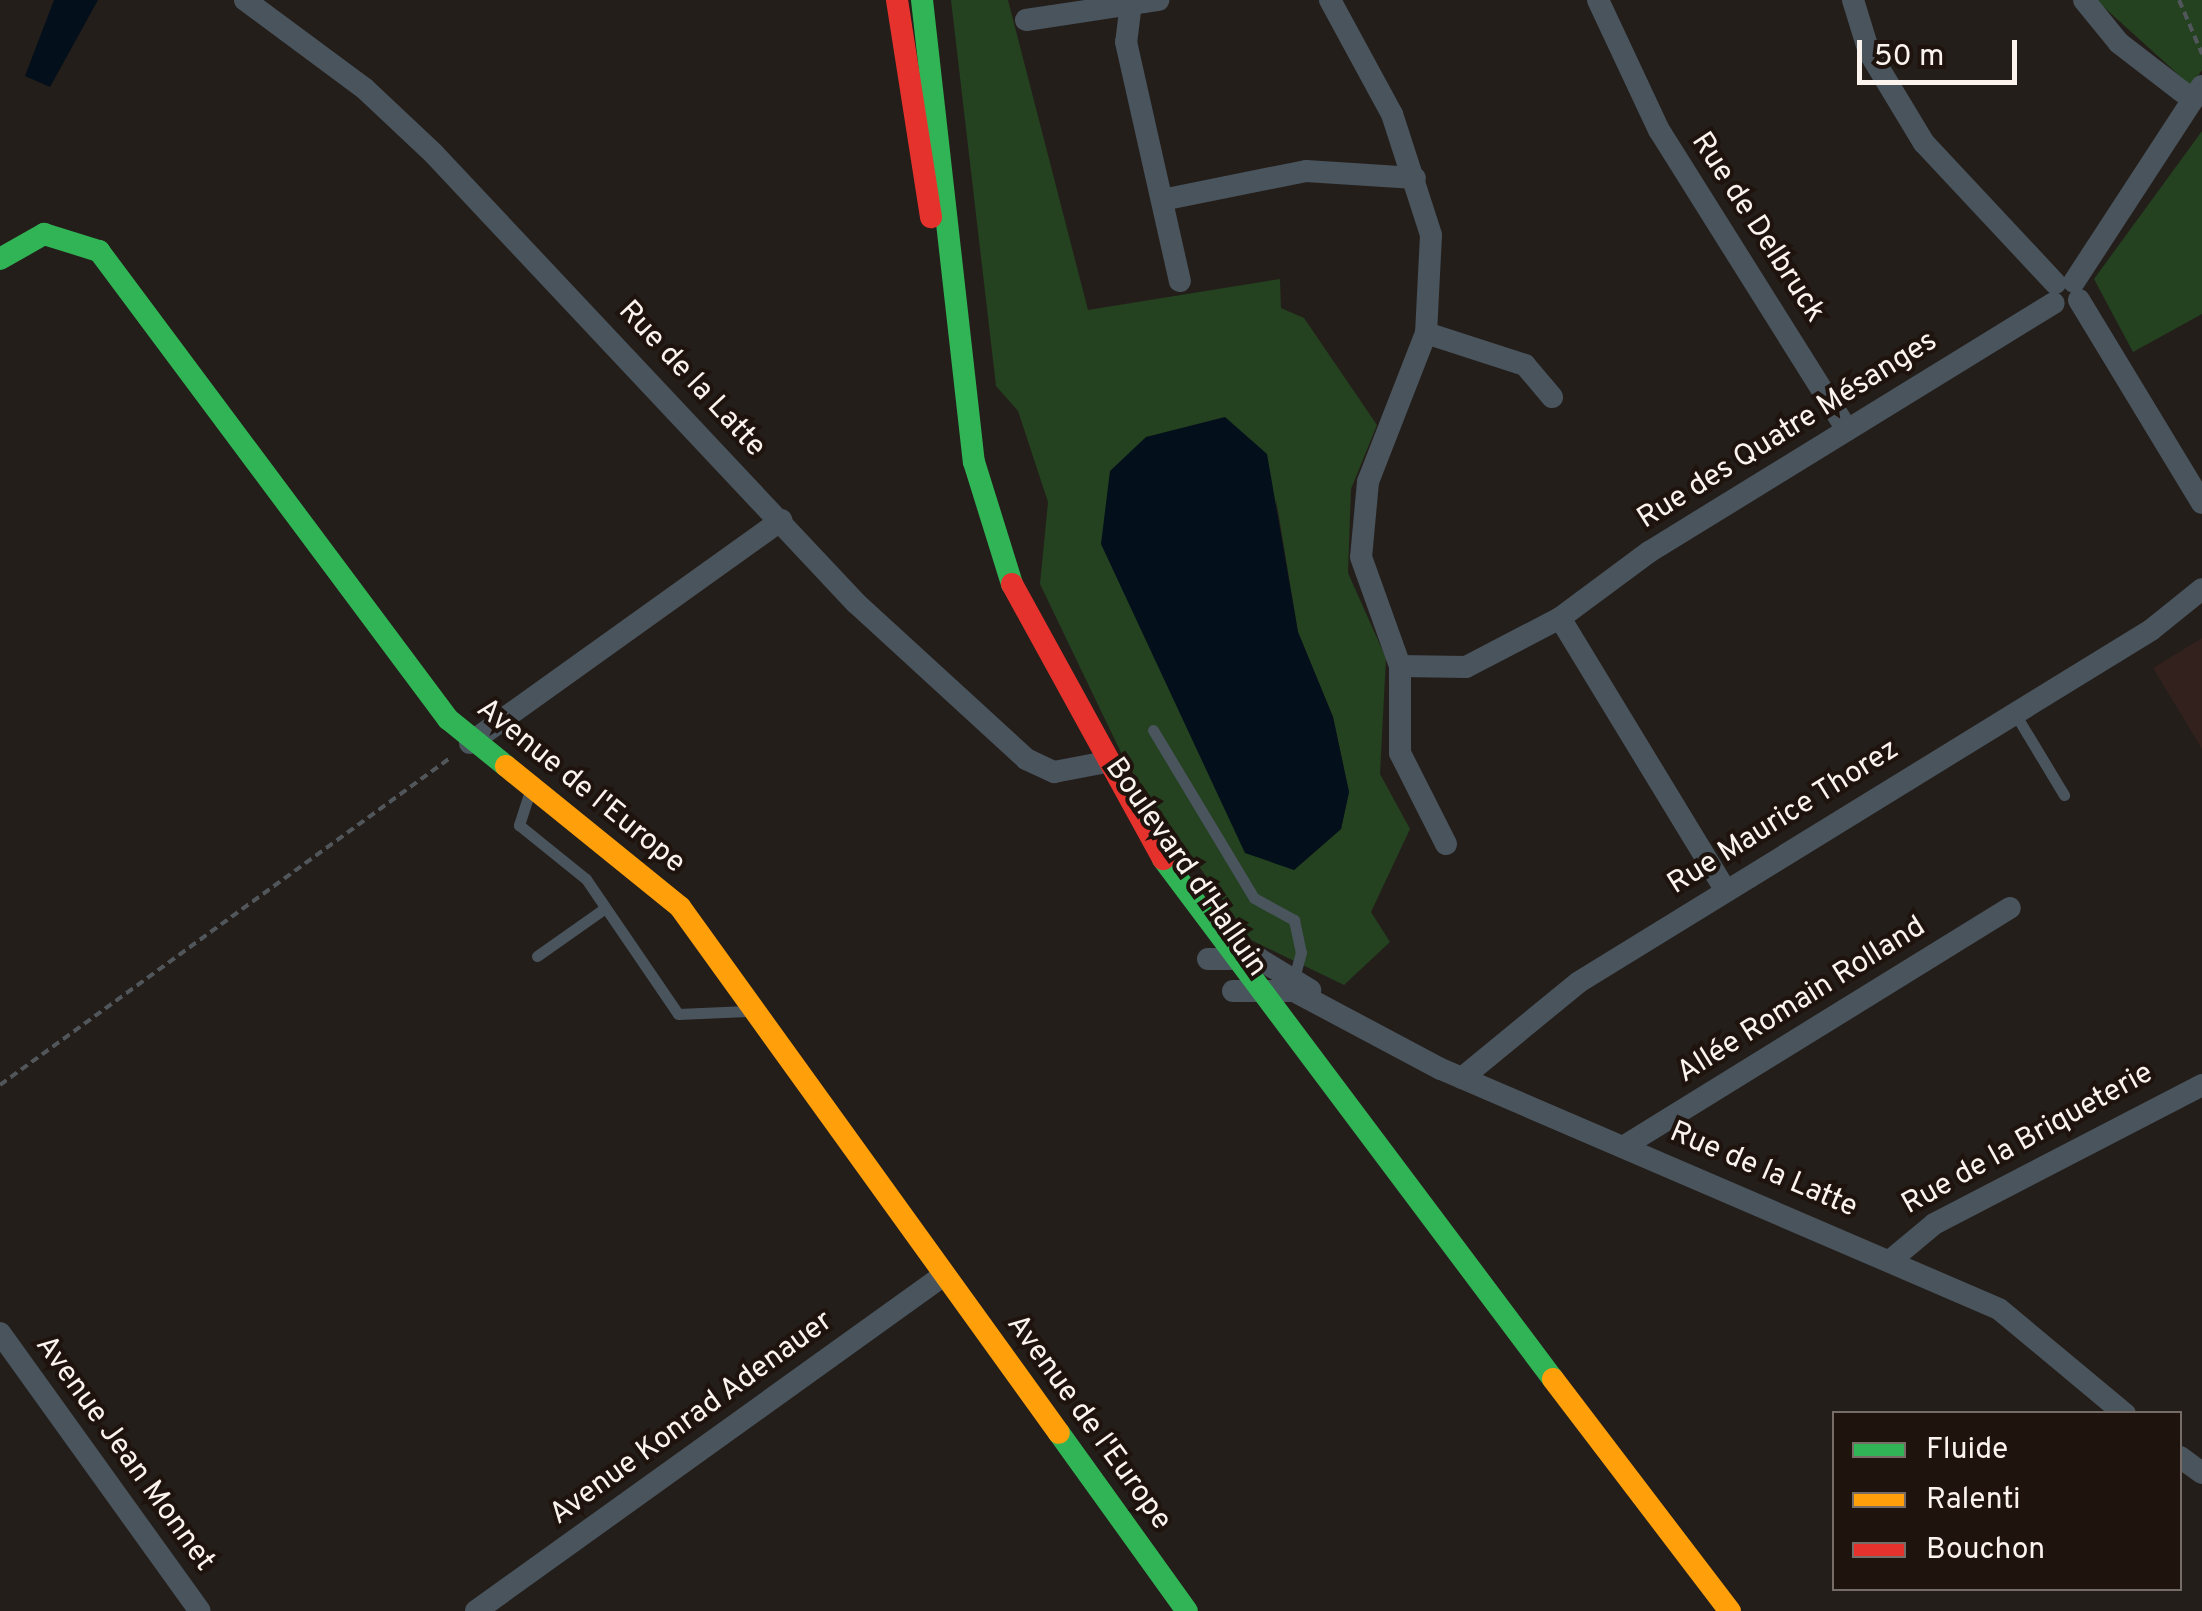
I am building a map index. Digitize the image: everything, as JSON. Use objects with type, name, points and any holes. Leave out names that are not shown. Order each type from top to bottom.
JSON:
[{"type":"main road","name":"Boulevard d'Halluin","points":[[896,0],[916,151],[950,304],[984,507],[1010,615],[1048,707]]},
{"type":"main road","name":"Boulevard d'Halluin","points":[[922,0],[944,142],[950,304]]},
{"type":"main road","name":"Avenue de l'Europe","points":[[0,258],[32,236],[59,234],[110,262],[470,744],[668,894],[756,1009],[1187,1611]]},
{"type":"main road","name":"Boulevard d'Halluin","points":[[984,507],[1090,767],[1094,794]]},
{"type":"main road","name":"Boulevard d'Halluin","points":[[1068,746],[1090,767],[1234,955],[1245,988]]},
{"type":"main road","name":"Boulevard d'Halluin","points":[[1113,826],[1208,959],[1245,988],[1730,1611]]},
{"type":"street","name":"Rue de la Latte","points":[[244,0],[364,88],[434,154],[781,520],[1026,759],[1054,772],[1090,767]]},
{"type":"street","points":[[1026,20],[1085,6],[1130,11],[1158,0]]},
{"type":"street","points":[[1330,0],[1415,178],[1432,248],[1426,333],[1363,509],[1363,572],[1400,666],[1400,753],[1446,844]]},
{"type":"street","name":"Rue de Delbruck","points":[[1598,0],[1658,130],[1848,430]]},
{"type":"street","points":[[1853,0],[1869,52],[1924,143],[2065,292],[2202,503]]},
{"type":"street","points":[[2065,292],[2197,93],[2119,43],[2084,0]]},
{"type":"street","points":[[1130,11],[1126,42],[1167,198],[1180,281]]},
{"type":"street","points":[[1167,198],[1306,171],[1415,178]]},
{"type":"street","name":"Rue des Quatre Mésanges","points":[[1400,666],[1466,667],[1560,618],[2065,292]]},
{"type":"street","points":[[1426,333],[1525,365],[1552,398]]},
{"type":"street","points":[[470,744],[781,520]]},
{"type":"street","name":"Rue Maurice Thorez","points":[[2151,630],[2202,589]]},
{"type":"street","name":"Rue Maurice Thorez","points":[[1462,1078],[1568,990],[1725,889],[2151,630],[2202,604]]},
{"type":"street","points":[[1560,618],[1725,889]]},
{"type":"street","name":"Allée Romain Rolland","points":[[1626,1145],[2010,908]]},
{"type":"street","name":"Rue de la Latte","points":[[1208,959],[1234,955],[1294,978],[1352,1023]]},
{"type":"street","name":"Rue de la Latte","points":[[1245,988],[1294,991],[1462,1078],[1891,1260],[2019,1321],[2122,1411]]},
{"type":"street","name":"Rue de la Briqueterie","points":[[1891,1260],[1934,1224],[2202,1085]]},
{"type":"street","name":"Avenue Konrad Adenauer","points":[[476,1611],[944,1276]]},
{"type":"street","name":"Avenue Jean Monnet","points":[[0,1333],[200,1611]]},
{"type":"lane","points":[[2014,712],[2064,795]]},
{"type":"lane","points":[[1153,730],[1254,898],[1294,920],[1301,952],[1294,978]]},
{"type":"lane","points":[[530,790],[519,826],[586,879],[678,1014],[756,1009]]},
{"type":"lane","points":[[537,956],[605,908]]},
{"type":"path","points":[[2179,0],[2202,54]]},
{"type":"path","points":[[0,1085],[470,744]]},
{"type":"shaded area","points":[[2202,638],[2202,749],[2153,668]]},
{"type":"green space","points":[[951,0],[1008,0],[1088,310],[1280,279],[1281,308],[1304,318],[1377,425],[1351,489],[1348,573],[1386,658],[1380,774],[1410,829],[1371,912],[1390,942],[1344,985],[1251,940],[1126,763],[1040,584],[1048,502],[1018,411],[996,386]],"holes":[[[1276,499],[1298,632],[1333,717],[1349,792],[1341,829],[1294,870]]]},
{"type":"green space","points":[[2096,0],[2202,0],[2202,70],[2191,86]]},
{"type":"green space","points":[[2202,131],[2202,314],[2133,352],[2094,279]]},
{"type":"water","points":[[54,0],[98,0],[50,87],[25,76]]},
{"type":"water","points":[[1225,417],[1267,454],[1298,632],[1333,717],[1349,792],[1341,829],[1294,870],[1245,853],[1101,544],[1110,471],[1146,437]]},
{"type":"traffic: fast","points":[[922,0],[974,462],[1012,584]]},
{"type":"traffic: fast","points":[[0,259],[44,234],[99,251],[448,719],[506,766]]},
{"type":"traffic: fast","points":[[1163,859],[1553,1379]]},
{"type":"traffic: fast","points":[[1059,1433],[1187,1611]]},
{"type":"traffic: slow","points":[[506,766],[680,907],[1059,1433]]},
{"type":"traffic: slow","points":[[1553,1379],[1730,1611]]},
{"type":"traffic: jam","points":[[897,0],[931,217]]},
{"type":"traffic: jam","points":[[1012,584],[1163,859]]}]
